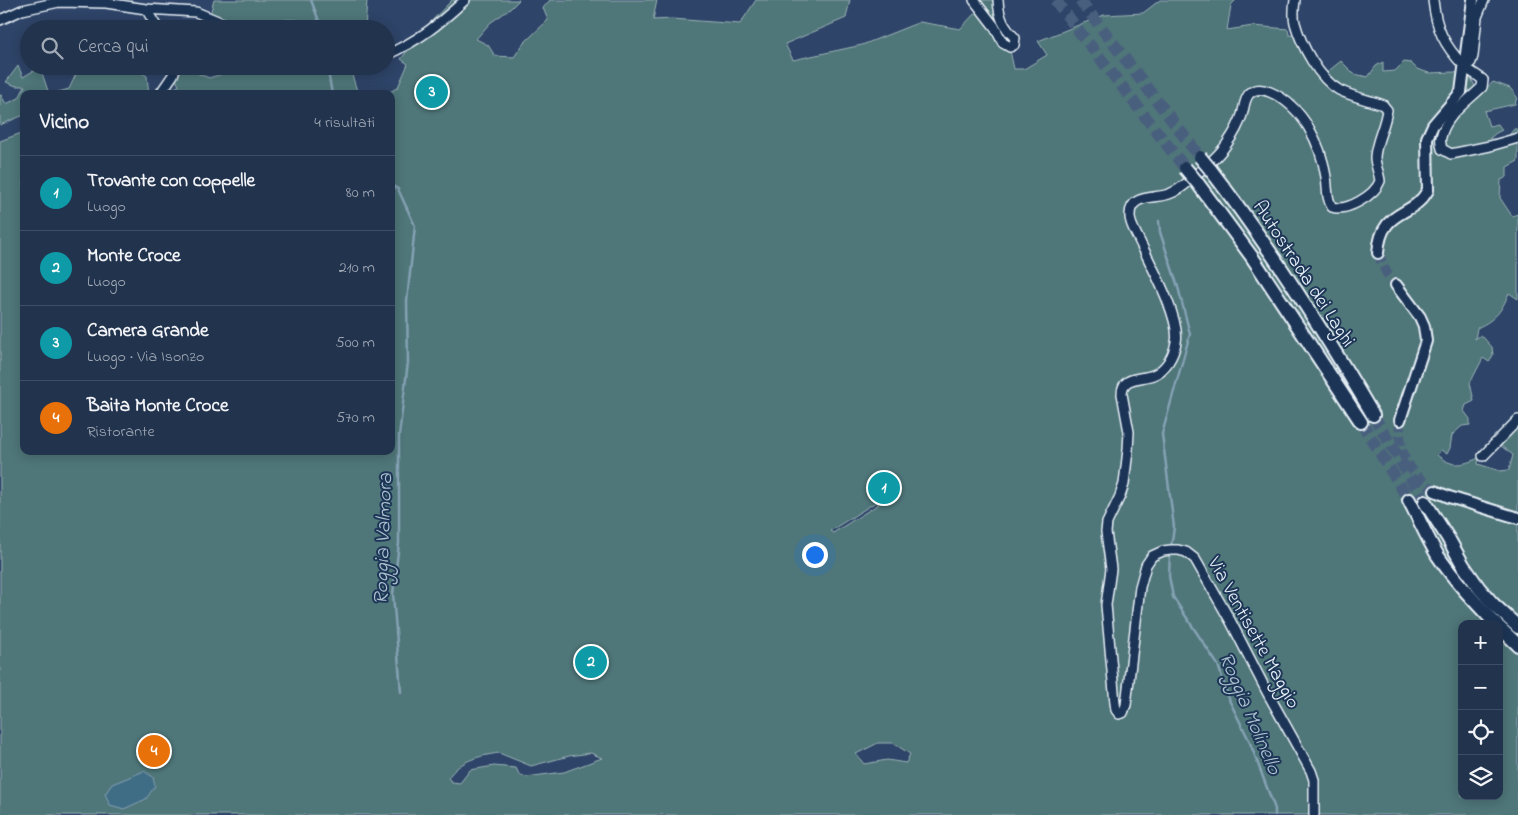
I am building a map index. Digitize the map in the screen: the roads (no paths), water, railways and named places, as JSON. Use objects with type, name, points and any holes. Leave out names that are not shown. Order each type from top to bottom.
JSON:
[{"type":"highway","name":"Autostrada dei Laghi","points":[[1200,157],[1254,228],[1296,290],[1373,415]]},
{"type":"highway","name":"Autostrada dei Laghi","points":[[1185,168],[1257,265],[1361,422]]},
{"type":"highway","points":[[1409,500],[1437,554],[1447,569],[1492,620]]},
{"type":"highway","points":[[1425,502],[1479,588],[1493,604],[1518,626]]},
{"type":"highway","points":[[1503,631],[1518,645]]},
{"type":"main road","points":[[1378,253],[1379,242],[1385,227],[1395,216],[1417,202],[1428,190],[1427,138],[1433,125],[1461,92],[1466,67],[1473,0]]},
{"type":"main road","points":[[1396,285],[1420,317],[1424,326],[1426,341],[1400,420]]},
{"type":"main road","points":[[1435,490],[1449,497],[1518,518]]},
{"type":"street","points":[[395,51],[408,45],[432,29],[466,0]]},
{"type":"street","points":[[974,0],[994,26],[1003,44],[1010,47],[1014,45],[1015,38],[1007,30],[999,15],[998,0]]},
{"type":"street","name":"Via Ventisette Maggio","points":[[1294,0],[1294,22],[1303,45],[1327,81],[1340,91],[1383,105],[1387,110],[1375,155],[1380,180],[1376,188],[1352,205],[1342,208],[1332,207],[1327,195],[1321,156],[1312,135],[1301,117],[1289,104],[1263,89],[1252,92],[1247,96],[1242,116],[1228,143],[1182,188],[1171,194],[1146,197],[1137,201],[1132,208],[1129,216],[1162,287],[1177,331],[1177,342],[1174,352],[1162,370],[1132,380],[1122,388],[1129,432],[1128,450],[1124,484],[1107,523],[1106,532],[1111,569],[1106,605],[1115,702],[1116,710],[1119,714],[1123,713],[1126,705],[1143,577],[1150,559],[1152,556],[1167,551],[1178,550],[1186,552],[1195,559],[1311,771],[1314,780],[1314,815]]},
{"type":"street","points":[[1433,0],[1437,26],[1443,39],[1466,67],[1483,80],[1482,88],[1460,106],[1447,124],[1440,138],[1442,149],[1451,154],[1518,138]]},
{"type":"street","points":[[1466,67],[1471,62],[1473,56],[1477,17],[1484,0]]},
{"type":"street","points":[[0,20],[22,10],[59,2],[106,2],[146,9],[196,12],[215,20]]},
{"type":"street","points":[[146,9],[153,20]]},
{"type":"street","points":[[163,90],[173,75]]},
{"type":"street","points":[[1483,456],[1518,420]]},
{"type":"water","points":[[144,771],[153,777],[155,786],[146,799],[124,809],[110,805],[105,794],[112,784]]},
{"type":"waterway","name":"Roggia Valmora","points":[[311,0],[319,20]]},
{"type":"waterway","name":"Roggia Valmora","points":[[329,75],[331,90]]},
{"type":"waterway","name":"Roggia Valmora","points":[[395,187],[398,189],[415,226],[407,301],[408,362],[399,436],[399,543],[393,594],[401,692]]},
{"type":"waterway","name":"Roggia Molinello","points":[[1159,221],[1160,232],[1178,287],[1190,334],[1162,434],[1174,527],[1171,548]]},
{"type":"waterway","name":"Roggia Molinello","points":[[1170,553],[1169,576],[1173,597],[1218,665],[1230,702],[1249,740],[1275,809],[1275,815]]},
{"type":"tunnel","points":[[1055,0],[1185,168]]},
{"type":"tunnel","points":[[1080,0],[1200,157]]},
{"type":"tunnel","points":[[1378,253],[1386,272],[1396,285]]},
{"type":"tunnel","points":[[1373,415],[1425,502]]},
{"type":"tunnel","points":[[1400,420],[1401,443],[1406,461],[1417,476],[1435,491]]},
{"type":"tunnel","points":[[1361,422],[1409,500]]},
{"type":"place","name":"Camera Grande","points":[[432,92]]},
{"type":"place","name":"Trovante con coppelle","points":[[884,488]]},
{"type":"place","name":"Monte Croce","points":[[591,662]]},
{"type":"place","name":"Baita Monte Croce","points":[[154,751]]}]
